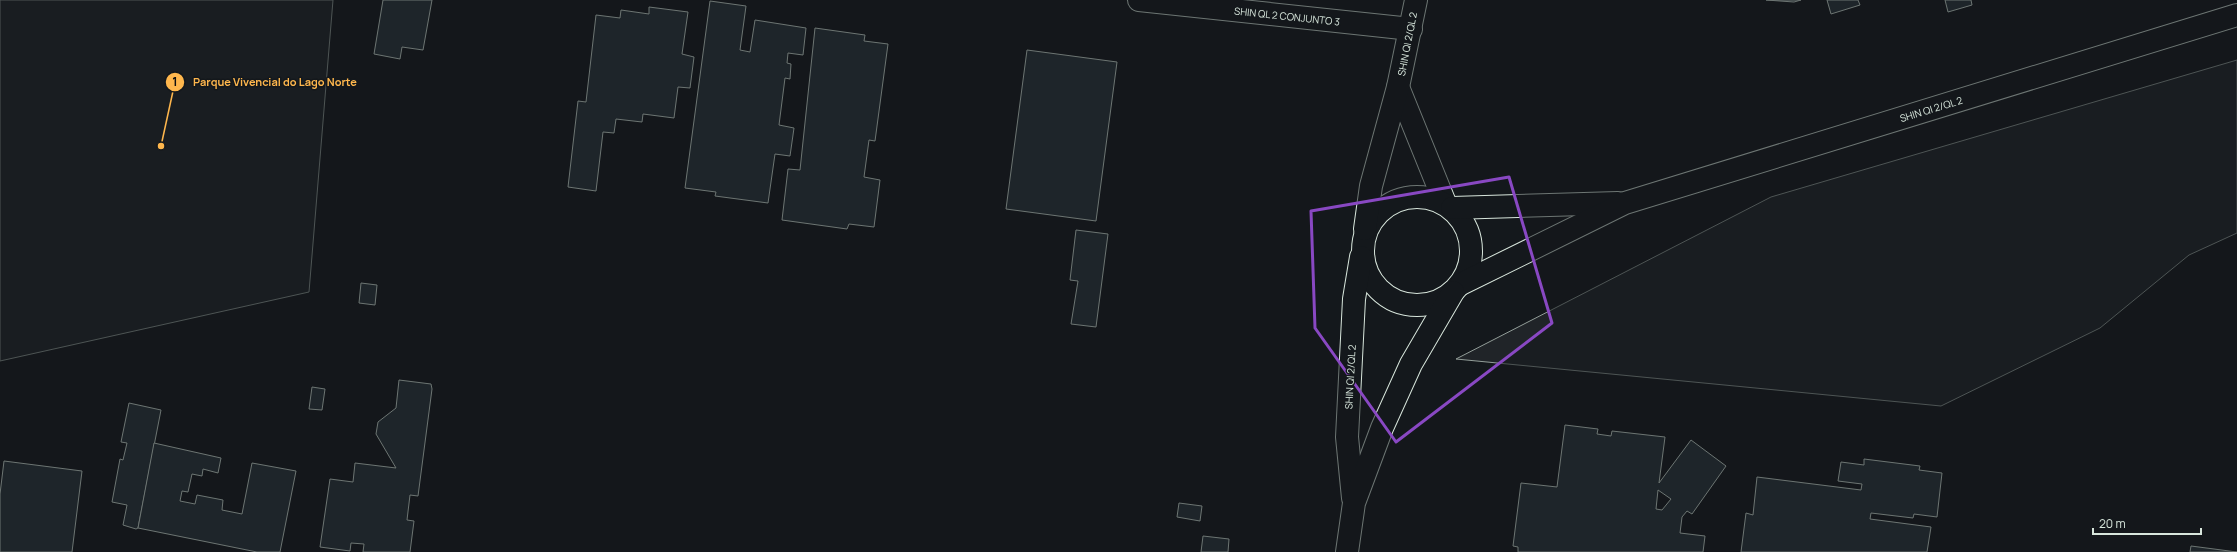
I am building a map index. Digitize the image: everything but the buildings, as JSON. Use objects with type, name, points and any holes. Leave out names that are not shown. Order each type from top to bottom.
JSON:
[{"type":"street","name":"SHIN QL 2 CONJUNTO 3","points":[[1139,0],[1411,29]]},
{"type":"street","name":"SHIN QI 2/QL 2","points":[[1354,503],[1347,437],[1354,298],[1371,186],[1398,87],[1416,0]]},
{"type":"street","name":"SHIN QI 2/QL 2","points":[[1347,552],[1354,503],[1382,428],[1411,364],[1458,287],[1625,203],[2237,15]]},
{"type":"street","name":"SHIN QI 2/QL 2","points":[[1398,87],[1448,206],[1625,203]]},
{"type":"street","points":[[1422,196],[1448,206],[1465,224],[1471,244],[1470,265],[1458,287],[1444,299],[1422,306],[1399,304],[1380,292],[1366,273],[1363,243],[1377,213],[1397,199],[1422,196]]},
{"type":"highlighted area","points":[[1509,177],[1552,323],[1396,442],[1315,328],[1311,211]]},
{"type":"shaded area","points":[[0,0],[333,0],[309,292],[0,361]]},
{"type":"shaded area","points":[[2237,60],[2237,233],[2189,255],[2100,328],[1941,406],[1456,359],[1771,197]]},
{"type":"place","name":"Parque Vivencial do Lago Norte","points":[[161,146]]}]
